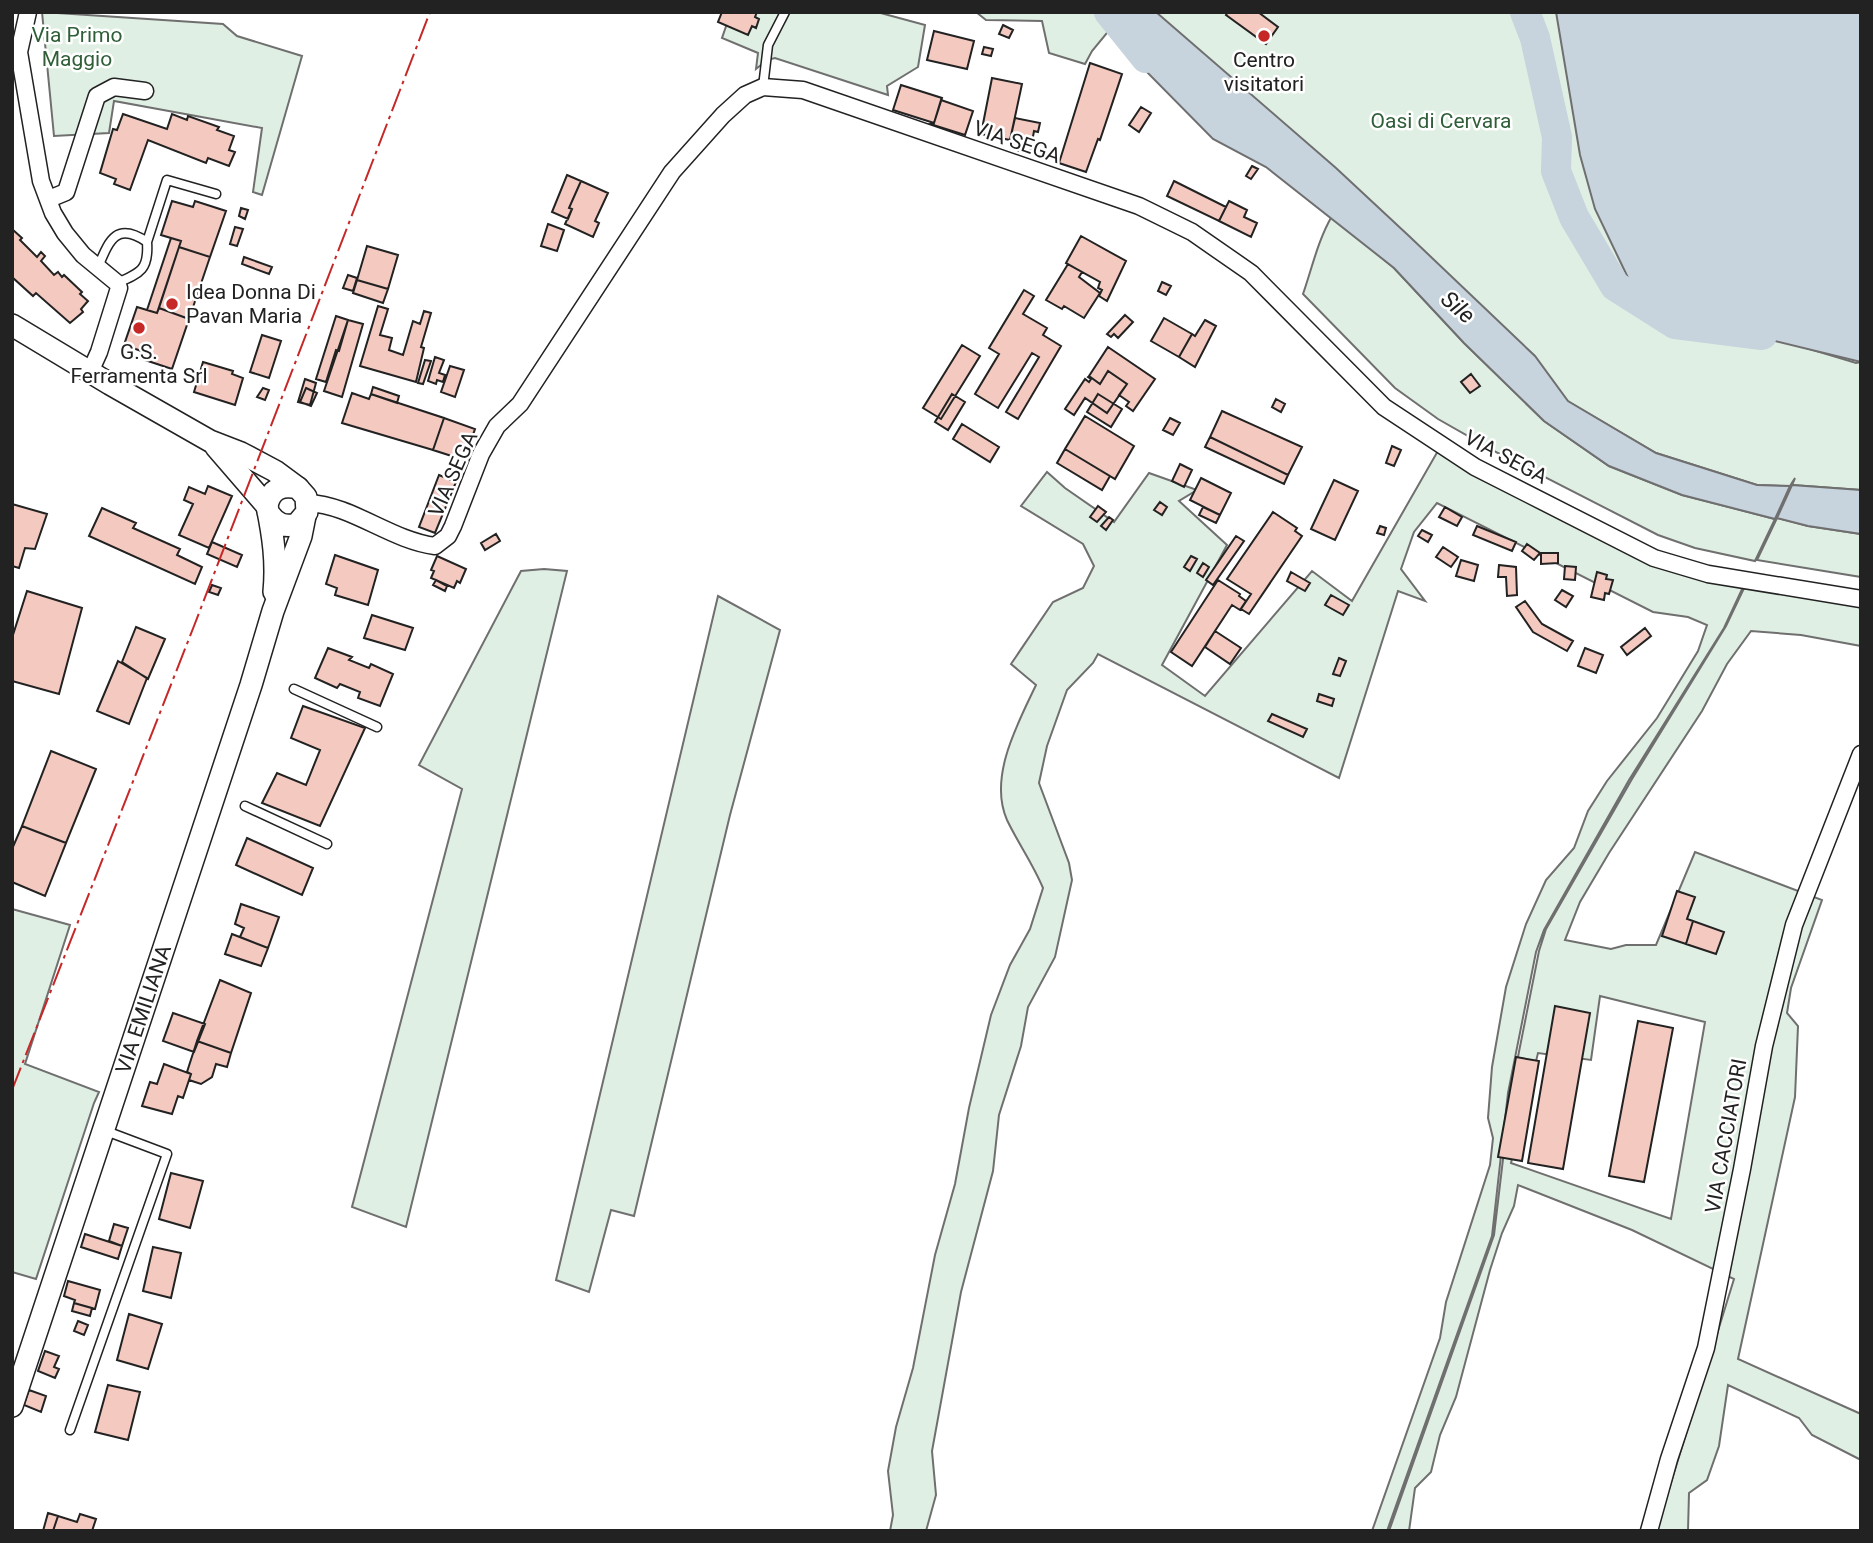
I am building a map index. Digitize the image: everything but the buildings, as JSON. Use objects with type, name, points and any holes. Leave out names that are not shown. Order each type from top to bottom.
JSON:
[{"type":"main road","points":[[12,325],[210,441],[242,453],[275,471],[303,502]]},
{"type":"main road","points":[[210,441],[243,475],[268,509],[272,519],[284,526],[297,524],[303,502]]},
{"type":"main road","points":[[268,509],[270,496],[282,486],[303,502]]},
{"type":"main road","name":"VIA EMILIANA","points":[[12,1406],[16,1383],[104,1130],[273,611],[301,536],[303,502]]},
{"type":"main road","name":"VIA EMILIANA","points":[[268,509],[276,572],[273,611]]},
{"type":"street","points":[[28,12],[19,52],[41,181],[53,213],[65,233],[119,288],[90,372]]},
{"type":"street","points":[[49,199],[66,192],[97,96],[114,87],[145,91]]},
{"type":"street","name":"VIA SEGA","points":[[303,502],[331,507],[418,544],[435,546],[448,536],[481,454],[497,426],[520,404],[672,172],[723,115],[745,95],[763,87],[803,90],[1149,211],[1192,232],[1251,273],[1384,407],[1475,467],[1654,558],[1708,574],[1856,598]]},
{"type":"street","name":"VIA CACCIATORI","points":[[1649,1531],[1669,1459],[1706,1348],[1764,1046],[1794,925],[1861,754]]},
{"type":"lane","points":[[763,87],[768,45],[785,12]]},
{"type":"lane","points":[[117,283],[139,274],[148,258],[147,242],[167,180],[216,194]]},
{"type":"lane","points":[[98,267],[110,240],[122,233],[136,234],[147,242]]},
{"type":"lane","points":[[294,689],[377,727]]},
{"type":"lane","points":[[245,806],[327,844]]},
{"type":"lane","points":[[71,1430],[167,1154],[104,1130]]},
{"type":"green space","name":"Via Primo Maggio","points":[[42,12],[223,24],[237,36],[302,56],[262,195],[253,192],[262,128],[114,101],[109,133],[54,136]]},
{"type":"green space","points":[[731,12],[877,12],[925,25],[918,67],[887,86],[888,95],[775,58],[767,60],[756,69],[758,53],[722,38]]},
{"type":"green space","points":[[976,12],[1114,12],[1116,22],[1085,64],[1049,53],[1042,21],[986,20]]},
{"type":"green space","name":"Oasi di Cervara","points":[[1143,12],[1578,12],[1653,297],[1700,326],[1753,332],[1856,363],[1861,362],[1861,490],[1792,485],[1795,478],[1790,486],[1757,485],[1656,453],[1567,401],[1548,375]]},
{"type":"green space","points":[[1332,216],[1394,268],[1464,343],[1544,421],[1609,466],[1682,495],[1775,519],[1755,561],[1695,548],[1658,535],[1498,453],[1438,419],[1395,388],[1303,294],[1319,244]]},
{"type":"green space","points":[[1439,449],[1617,544],[1744,585],[1724,628],[1629,780],[1544,930],[1536,952],[1508,1093],[1492,1236],[1387,1531],[1372,1531],[1440,1338],[1446,1302],[1490,1165],[1493,1138],[1488,1118],[1492,1067],[1506,987],[1526,924],[1546,880],[1574,848],[1588,811],[1607,781],[1657,718],[1698,651],[1707,625],[1688,617],[1653,612],[1437,503],[1414,532],[1401,569],[1425,601],[1398,591],[1339,778],[1098,654],[1067,690],[1047,746],[1039,783],[1069,863],[1072,880],[1055,957],[1028,1007],[1021,1046],[999,1115],[993,1171],[961,1292],[932,1451],[936,1495],[926,1531],[890,1531],[893,1515],[888,1471],[896,1427],[913,1368],[935,1255],[955,1184],[969,1108],[991,1015],[1010,965],[1030,929],[1043,888],[1007,820],[1002,803],[1003,768],[1014,733],[1036,685],[1011,664],[1053,602],[1083,588],[1094,566],[1083,544],[1021,506],[1047,472],[1114,522],[1149,473],[1197,490],[1179,501],[1227,545],[1162,665],[1205,696],[1312,571],[1352,601]]},
{"type":"green space","points":[[1777,518],[1861,534],[1861,577],[1757,560]]},
{"type":"green space","points":[[521,571],[567,571],[406,1227],[352,1207],[462,789],[419,765]]},
{"type":"green space","points":[[1746,584],[1861,603],[1861,646],[1801,635],[1751,631],[1727,664],[1702,711],[1609,853],[1580,902],[1565,940],[1611,949],[1626,945],[1656,945],[1695,852],[1822,900],[1791,988],[1787,1013],[1798,1026],[1795,1097],[1738,1359],[1861,1414],[1861,1460],[1812,1435],[1799,1418],[1728,1385],[1719,1446],[1707,1480],[1689,1493],[1688,1531],[1656,1531],[1734,1279],[1632,1230],[1518,1185],[1514,1206],[1490,1270],[1456,1397],[1440,1435],[1431,1472],[1415,1488],[1409,1531],[1389,1531],[1494,1235],[1511,1092],[1539,951],[1546,929],[1632,779],[1726,626]],"holes":[[[1600,996],[1705,1022],[1671,1219],[1511,1163],[1538,1053],[1591,1060]]]},
{"type":"green space","points":[[718,596],[780,630],[730,815],[634,1216],[611,1210],[589,1292],[556,1280]]},
{"type":"green space","points":[[12,909],[70,925],[25,1064],[99,1092],[36,1279],[12,1272]]},
{"type":"water","points":[[1114,12],[1156,12],[1336,168],[1409,236],[1535,356],[1568,401],[1656,453],[1757,485],[1790,486],[1775,519],[1682,495],[1609,466],[1544,421],[1464,343],[1394,268],[1266,167],[1213,139],[1135,60]]},
{"type":"water","points":[[1556,12],[1861,12],[1861,362],[1721,328],[1662,309],[1631,284],[1595,209],[1580,155]]},
{"type":"water","points":[[1792,485],[1861,490],[1861,534],[1777,518]]},
{"type":"waterway","name":"Sile","points":[[1109,12],[1146,58]]},
{"type":"waterway","points":[[1525,12],[1535,38],[1557,137],[1556,171],[1574,217],[1615,286],[1675,324],[1762,335]]},
{"type":"power","points":[[12,1090],[430,12]]},
{"type":"place","name":"Centro visitatori","points":[[1264,36]]},
{"type":"place","name":"Idea Donna Di Pavan Maria","points":[[172,304]]},
{"type":"place","name":"G.S. Ferramenta Srl","points":[[139,328]]}]
